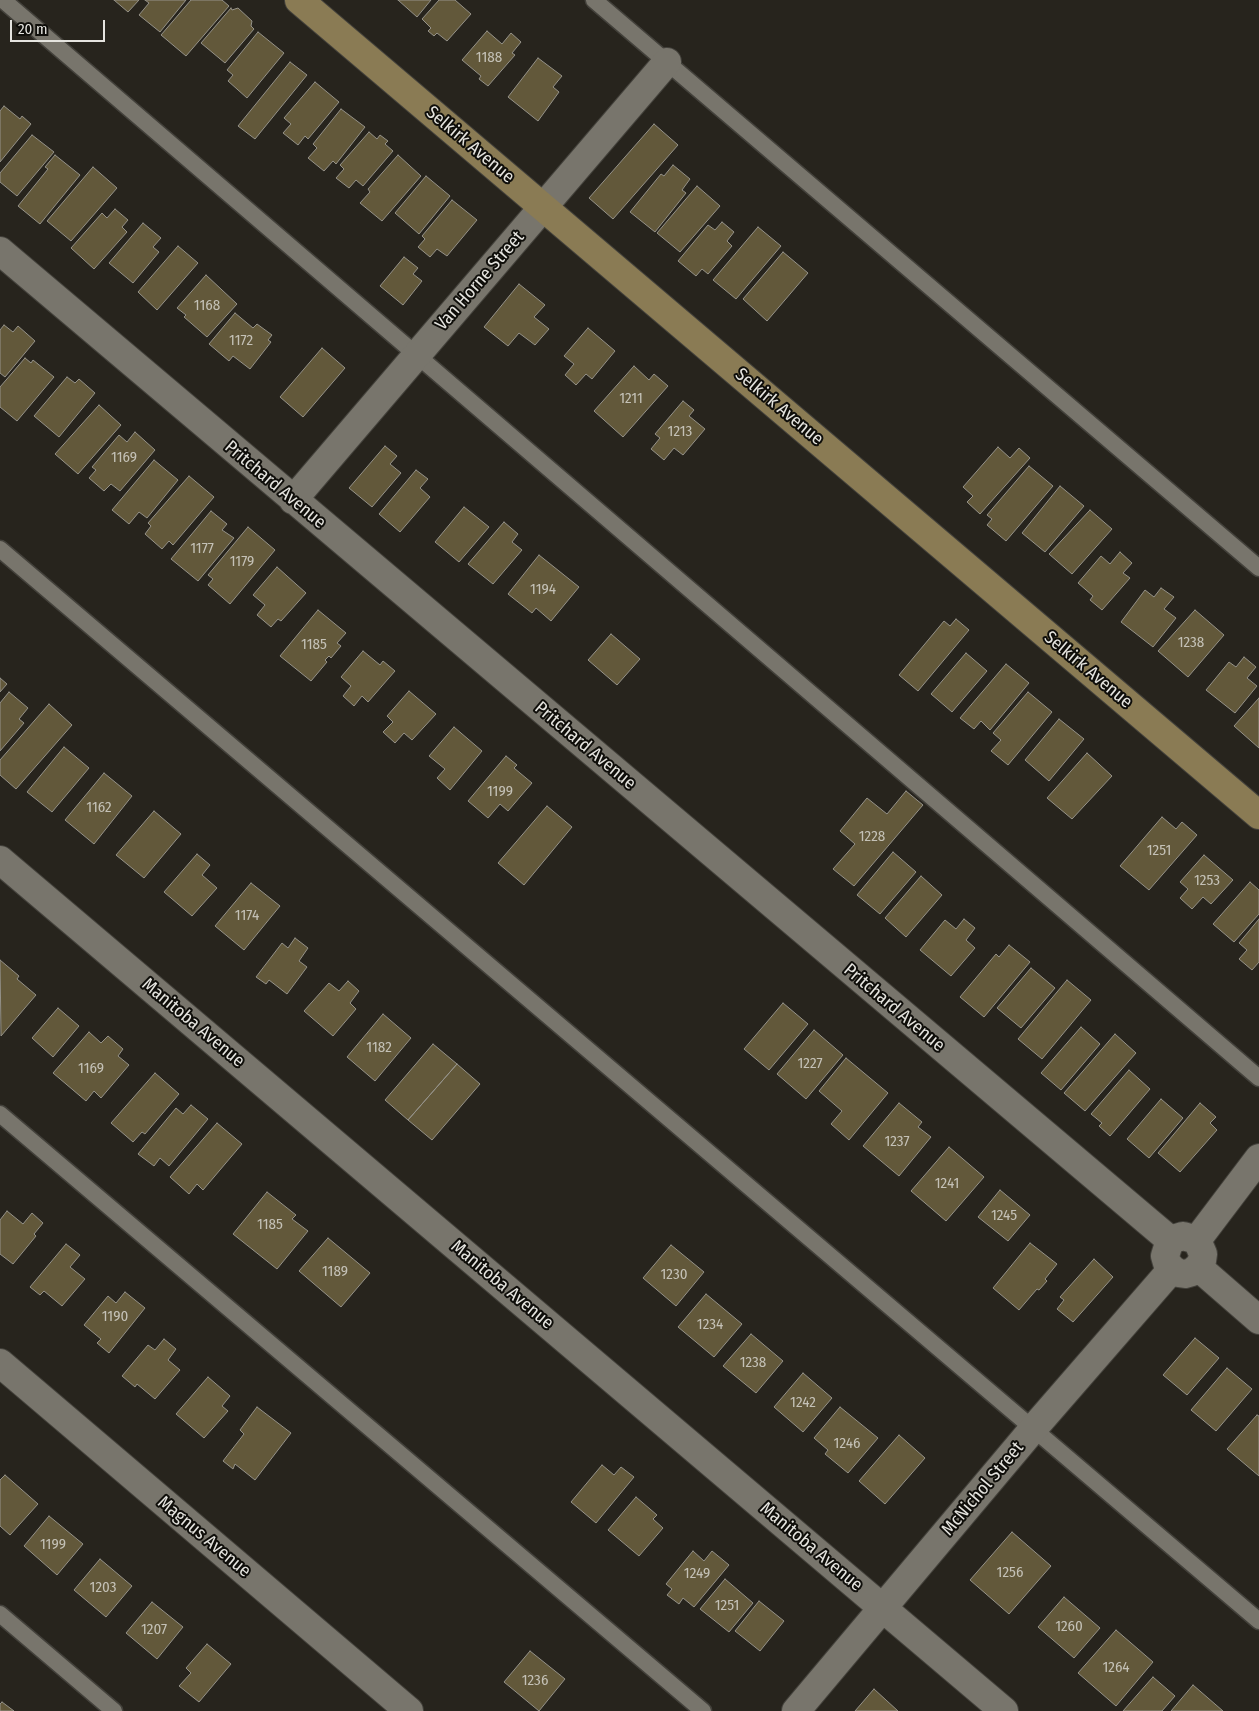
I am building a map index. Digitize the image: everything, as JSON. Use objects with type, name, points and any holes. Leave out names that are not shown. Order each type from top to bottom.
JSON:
[{"type":"street","name":"Selkirk Avenue","points":[[299,0],[1259,815]]},
{"type":"street","name":"Van Horne Street","points":[[293,500],[667,62]]},
{"type":"street","name":"Pritchard Avenue","points":[[0,251],[1170,1240]]},
{"type":"street","name":"Manitoba Avenue","points":[[0,860],[1004,1711]]},
{"type":"street","points":[[1198,1240],[1259,1158]]},
{"type":"street","points":[[1198,1240],[1183,1236],[1170,1240],[1165,1256],[1167,1263],[1185,1268],[1259,1320]]},
{"type":"street","points":[[1185,1268],[1202,1261],[1203,1254],[1198,1240]]},
{"type":"street","name":"McNichol Street","points":[[796,1711],[1032,1429],[1185,1268]]},
{"type":"street","name":"Magnus Avenue","points":[[0,1364],[409,1711]]},
{"type":"lane","points":[[3,0],[1259,1078]]},
{"type":"lane","points":[[594,0],[1259,568]]},
{"type":"lane","points":[[0,549],[1259,1621]]},
{"type":"lane","points":[[0,1114],[703,1711]]},
{"type":"lane","points":[[0,1614],[114,1711]]},
{"type":"building","points":[[114,0],[139,0],[128,12]]},
{"type":"building","points":[[145,0],[186,0],[160,32],[139,15],[149,3]]},
{"type":"building","points":[[191,0],[222,0],[229,6],[186,56],[161,35]]},
{"type":"building","points":[[398,0],[431,0],[417,17]]},
{"type":"building","points":[[439,0],[455,0],[471,14],[447,41],[437,33],[434,36],[428,31],[431,28],[422,19]]},
{"type":"building","points":[[231,8],[232,10],[238,8],[252,21],[251,26],[254,29],[225,63],[201,43]]},
{"type":"building","points":[[487,31],[502,44],[511,33],[521,42],[512,53],[515,55],[488,86],[479,79],[481,76],[462,60]]},
{"type":"building","points":[[258,32],[284,53],[247,98],[228,81],[233,75],[227,70]]},
{"type":"building","points":[[538,58],[562,76],[553,87],[559,92],[538,121],[508,97]]},
{"type":"building","points":[[290,62],[307,75],[255,139],[238,126]]},
{"type":"building","points":[[315,82],[339,102],[308,139],[305,136],[298,145],[283,133],[291,124],[284,118]]},
{"type":"building","points":[[4,106],[20,119],[22,116],[31,124],[0,162],[0,111]]},
{"type":"building","points":[[341,109],[365,127],[336,164],[333,161],[324,171],[308,158],[317,148],[313,144]]},
{"type":"building","points":[[654,124],[678,145],[613,219],[589,198]]},
{"type":"building","points":[[369,132],[377,139],[380,135],[388,141],[385,144],[393,151],[363,186],[356,180],[349,188],[336,178],[344,169],[340,165]]},
{"type":"building","points":[[32,135],[54,152],[17,196],[0,182],[0,173]]},
{"type":"building","points":[[55,155],[80,175],[40,224],[18,206],[48,169],[45,167]]},
{"type":"building","points":[[398,155],[421,176],[382,221],[360,203],[370,192],[368,189]]},
{"type":"building","points":[[673,165],[690,179],[682,190],[686,193],[655,232],[630,212],[661,174],[664,176]]},
{"type":"building","points":[[93,167],[117,188],[71,241],[47,221]]},
{"type":"building","points":[[426,176],[450,196],[419,234],[395,213]]},
{"type":"building","points":[[697,186],[720,206],[680,252],[657,233]]},
{"type":"building","points":[[452,200],[477,220],[447,256],[437,249],[430,257],[418,247],[425,239],[422,236]]},
{"type":"building","points":[[115,209],[128,220],[122,227],[127,232],[94,269],[71,248],[102,213],[107,218]]},
{"type":"building","points":[[722,222],[734,232],[727,241],[732,246],[708,274],[702,269],[696,276],[678,261],[708,225],[715,230]]},
{"type":"building","points":[[143,223],[161,238],[153,247],[159,252],[133,283],[109,263]]},
{"type":"building","points":[[758,227],[781,246],[736,299],[713,280]]},
{"type":"building","points":[[178,246],[198,263],[157,310],[138,292]]},
{"type":"building","points":[[783,252],[808,273],[767,321],[743,299]]},
{"type":"building","points":[[404,257],[418,268],[413,274],[422,281],[403,305],[380,286]]},
{"type":"building","points":[[206,275],[237,304],[207,337],[184,317],[186,315],[177,308]]},
{"type":"building","points":[[519,284],[545,305],[534,317],[549,329],[535,345],[519,333],[508,346],[484,327]]},
{"type":"building","points":[[235,313],[253,328],[257,324],[272,335],[268,340],[271,342],[250,369],[233,356],[229,361],[209,344]]},
{"type":"building","points":[[4,325],[13,332],[18,326],[35,341],[5,377],[0,373],[0,330]]},
{"type":"building","points":[[588,328],[615,351],[592,379],[586,374],[576,385],[565,375],[574,364],[564,356]]},
{"type":"building","points":[[322,348],[345,368],[303,417],[280,397]]},
{"type":"building","points":[[25,358],[31,363],[33,360],[54,377],[17,421],[0,407],[0,387]]},
{"type":"building","points":[[634,366],[649,380],[654,374],[668,386],[623,437],[594,411]]},
{"type":"building","points":[[67,377],[75,383],[79,379],[95,393],[59,437],[34,416]]},
{"type":"building","points":[[683,401],[694,410],[689,416],[705,429],[683,455],[674,448],[664,460],[651,449],[660,438],[655,434]]},
{"type":"building","points":[[99,405],[121,425],[78,474],[55,454]]},
{"type":"building","points":[[135,432],[155,450],[120,491],[111,484],[104,491],[89,478],[96,470],[92,467],[119,435],[127,442]]},
{"type":"building","points":[[385,446],[397,456],[390,464],[401,473],[372,507],[349,488]]},
{"type":"building","points":[[998,447],[1010,458],[1019,448],[1030,458],[980,514],[967,502],[973,496],[963,487]]},
{"type":"building","points":[[154,460],[178,480],[147,518],[139,512],[129,524],[112,510]]},
{"type":"building","points":[[1029,466],[1053,486],[1006,541],[987,525],[992,519],[987,515]]},
{"type":"building","points":[[416,470],[428,479],[420,488],[430,497],[400,532],[379,514]]},
{"type":"building","points":[[189,476],[214,497],[173,545],[169,541],[162,549],[145,534],[151,526],[148,523]]},
{"type":"building","points":[[1060,486],[1084,506],[1045,552],[1022,533]]},
{"type":"building","points":[[464,507],[489,527],[459,562],[435,542]]},
{"type":"building","points":[[1090,510],[1112,529],[1072,574],[1049,554]]},
{"type":"building","points":[[211,511],[227,524],[222,530],[234,538],[198,581],[171,559]]},
{"type":"building","points":[[504,522],[518,534],[512,542],[522,550],[493,584],[468,564]]},
{"type":"building","points":[[248,527],[275,550],[230,604],[208,585],[213,579],[208,575]]},
{"type":"building","points":[[1120,552],[1132,563],[1123,573],[1130,578],[1102,610],[1090,600],[1093,596],[1078,583],[1101,556],[1110,564]]},
{"type":"building","points":[[539,555],[579,587],[551,621],[536,608],[532,613],[508,594]]},
{"type":"building","points":[[277,567],[306,593],[281,621],[278,619],[271,627],[257,615],[265,605],[253,595]]},
{"type":"building","points":[[1161,588],[1174,597],[1164,609],[1176,618],[1153,647],[1121,622],[1145,590],[1154,597]]},
{"type":"building","points":[[318,610],[346,633],[337,643],[341,646],[331,658],[329,656],[325,660],[327,662],[311,681],[280,656]]},
{"type":"building","points":[[1195,610],[1224,635],[1188,677],[1158,651]]},
{"type":"building","points":[[956,619],[969,630],[918,691],[899,675],[944,621],[950,626]]},
{"type":"building","points":[[611,634],[640,659],[617,685],[588,660]]},
{"type":"building","points":[[363,651],[380,665],[383,661],[395,671],[368,702],[362,696],[354,706],[343,696],[351,686],[341,677]]},
{"type":"building","points":[[966,653],[987,671],[952,712],[931,694]]},
{"type":"building","points":[[1244,657],[1256,667],[1247,678],[1257,686],[1235,713],[1206,690],[1229,662],[1236,667]]},
{"type":"building","points":[[1006,664],[1029,683],[990,730],[981,721],[974,729],[960,718]]},
{"type":"building","points":[[0,678],[7,684],[0,692]]},
{"type":"building","points":[[409,691],[436,714],[412,740],[404,733],[395,743],[383,732],[393,722],[387,716]]},
{"type":"building","points":[[9,692],[28,708],[19,719],[24,723],[0,751],[0,703]]},
{"type":"building","points":[[1028,692],[1052,712],[1008,765],[991,751],[1001,740],[993,733]]},
{"type":"building","points":[[1259,698],[1259,748],[1234,726]]},
{"type":"building","points":[[49,704],[72,725],[16,789],[0,775],[0,760]]},
{"type":"building","points":[[1059,719],[1084,739],[1049,781],[1025,760]]},
{"type":"building","points":[[454,727],[482,751],[450,790],[437,778],[445,769],[429,756]]},
{"type":"building","points":[[64,747],[89,768],[52,812],[27,792]]},
{"type":"building","points":[[1087,753],[1112,776],[1072,819],[1047,798]]},
{"type":"building","points":[[506,756],[517,765],[514,768],[532,783],[508,811],[500,804],[488,818],[468,801]]},
{"type":"building","points":[[104,773],[132,796],[94,844],[65,820]]},
{"type":"building","points":[[906,791],[923,805],[854,886],[833,869],[855,844],[840,831],[867,798],[887,814]]},
{"type":"building","points":[[547,806],[572,827],[524,885],[498,863]]},
{"type":"building","points":[[154,811],[181,834],[144,878],[116,855]]},
{"type":"building","points":[[1162,817],[1176,829],[1182,822],[1197,835],[1149,890],[1120,866]]},
{"type":"building","points":[[893,852],[916,872],[880,914],[857,895]]},
{"type":"building","points":[[197,854],[210,865],[202,875],[217,888],[192,916],[164,892]]},
{"type":"building","points":[[1204,855],[1233,880],[1211,904],[1203,897],[1192,909],[1180,898],[1188,889],[1180,882]]},
{"type":"building","points":[[921,876],[942,895],[906,937],[885,918]]},
{"type":"building","points":[[1250,882],[1259,890],[1259,914],[1234,942],[1213,924]]},
{"type":"building","points":[[251,883],[280,906],[244,950],[215,926]]},
{"type":"building","points":[[964,919],[975,928],[966,940],[975,948],[951,976],[920,950],[945,920],[956,929]]},
{"type":"building","points":[[1259,919],[1259,962],[1252,970],[1239,959],[1247,950],[1239,943]]},
{"type":"building","points":[[295,938],[308,948],[299,961],[307,967],[287,994],[269,980],[266,984],[256,977],[282,943],[288,948]]},
{"type":"building","points":[[1009,945],[1030,962],[984,1017],[960,997],[996,954],[999,957]]},
{"type":"building","points":[[0,960],[19,976],[17,979],[36,995],[1,1036]]},
{"type":"building","points":[[1031,968],[1055,988],[1021,1028],[997,1008]]},
{"type":"building","points":[[1067,980],[1091,1000],[1042,1059],[1018,1039]]},
{"type":"building","points":[[348,981],[359,991],[350,1003],[356,1009],[333,1036],[304,1011],[329,983],[339,991]]},
{"type":"building","points":[[783,1003],[808,1024],[769,1070],[744,1049]]},
{"type":"building","points":[[58,1008],[79,1026],[53,1057],[32,1038]]},
{"type":"building","points":[[383,1014],[411,1038],[375,1081],[347,1057]]},
{"type":"building","points":[[1081,1027],[1100,1044],[1061,1090],[1041,1073]]},
{"type":"building","points":[[814,1030],[843,1055],[806,1099],[777,1074]]},
{"type":"building","points":[[89,1032],[101,1043],[108,1036],[123,1049],[118,1056],[129,1065],[101,1098],[94,1091],[86,1101],[53,1073]]},
{"type":"building","points":[[1115,1034],[1136,1053],[1085,1111],[1064,1093]]},
{"type":"building","points":[[433,1044],[457,1064],[408,1120],[385,1100]]},
{"type":"building","points":[[846,1058],[888,1093],[849,1140],[831,1124],[842,1111],[819,1091]]},
{"type":"building","points":[[457,1064],[480,1084],[432,1140],[408,1120]]},
{"type":"building","points":[[1129,1070],[1150,1089],[1110,1136],[1099,1126],[1102,1123],[1091,1114]]},
{"type":"building","points":[[155,1073],[179,1094],[145,1134],[142,1132],[133,1142],[111,1123]]},
{"type":"building","points":[[1161,1099],[1183,1118],[1149,1158],[1127,1139]]},
{"type":"building","points":[[899,1103],[922,1122],[918,1127],[931,1137],[899,1176],[863,1146]]},
{"type":"building","points":[[1200,1103],[1216,1117],[1210,1123],[1217,1130],[1180,1172],[1158,1153]]},
{"type":"building","points":[[191,1105],[208,1119],[169,1166],[160,1158],[154,1166],[138,1154],[176,1108],[183,1114]]},
{"type":"building","points":[[217,1123],[242,1144],[203,1190],[197,1184],[189,1194],[170,1177]]},
{"type":"building","points":[[949,1147],[984,1177],[946,1221],[911,1191]]},
{"type":"building","points":[[1000,1190],[1030,1215],[1008,1241],[978,1217]]},
{"type":"building","points":[[267,1192],[296,1215],[292,1219],[308,1231],[277,1269],[233,1234]]},
{"type":"building","points":[[7,1211],[23,1224],[32,1213],[43,1223],[34,1234],[36,1236],[13,1264],[0,1254],[0,1220]]},
{"type":"building","points":[[328,1238],[370,1273],[341,1307],[299,1271]]},
{"type":"building","points":[[1030,1243],[1057,1264],[1045,1279],[1047,1281],[1039,1290],[1037,1289],[1019,1310],[993,1288]]},
{"type":"building","points":[[66,1244],[80,1255],[70,1267],[85,1279],[62,1306],[44,1291],[40,1295],[30,1287]]},
{"type":"building","points":[[671,1245],[704,1272],[676,1306],[643,1278]]},
{"type":"building","points":[[1094,1259],[1113,1277],[1073,1322],[1057,1309],[1064,1300],[1060,1297]]},
{"type":"building","points":[[125,1292],[145,1308],[109,1353],[97,1343],[101,1339],[84,1325],[108,1296],[116,1303]]},
{"type":"building","points":[[706,1294],[742,1324],[714,1357],[678,1327]]},
{"type":"building","points":[[751,1334],[783,1361],[756,1393],[723,1366]]},
{"type":"building","points":[[1195,1338],[1219,1358],[1187,1395],[1163,1375]]},
{"type":"building","points":[[164,1339],[176,1349],[168,1360],[180,1370],[155,1399],[137,1384],[135,1387],[122,1376],[148,1345],[155,1350]]},
{"type":"building","points":[[1227,1368],[1252,1389],[1216,1431],[1191,1410]]},
{"type":"building","points":[[803,1373],[832,1398],[803,1432],[774,1407]]},
{"type":"building","points":[[208,1377],[230,1396],[222,1406],[228,1411],[204,1438],[176,1414]]},
{"type":"building","points":[[257,1407],[291,1433],[255,1480],[235,1464],[233,1469],[223,1461],[244,1434],[240,1430]]},
{"type":"building","points":[[840,1407],[878,1438],[848,1473],[825,1454],[828,1450],[814,1438]]},
{"type":"building","points":[[1257,1415],[1259,1416],[1259,1476],[1227,1449]]},
{"type":"building","points":[[899,1435],[925,1458],[885,1504],[859,1481]]},
{"type":"building","points":[[602,1465],[614,1475],[621,1467],[634,1477],[596,1523],[571,1502]]},
{"type":"building","points":[[5,1475],[38,1504],[10,1535],[0,1526],[0,1480]]},
{"type":"building","points":[[636,1497],[657,1515],[653,1519],[663,1528],[639,1556],[608,1530]]},
{"type":"building","points":[[49,1516],[83,1544],[57,1575],[24,1546]]},
{"type":"building","points":[[1012,1532],[1051,1566],[1009,1614],[970,1580]]},
{"type":"building","points":[[693,1551],[704,1561],[712,1551],[729,1565],[694,1607],[683,1598],[679,1604],[667,1595],[672,1589],[666,1584]]},
{"type":"building","points":[[100,1559],[132,1586],[106,1617],[74,1590]]},
{"type":"building","points":[[725,1579],[753,1603],[729,1632],[700,1609]]},
{"type":"building","points":[[1064,1597],[1100,1628],[1074,1658],[1038,1627]]},
{"type":"building","points":[[759,1601],[784,1621],[760,1651],[735,1631]]},
{"type":"building","points":[[152,1602],[183,1627],[157,1659],[126,1633]]},
{"type":"building","points":[[1116,1630],[1153,1662],[1116,1706],[1078,1673]]},
{"type":"building","points":[[207,1644],[231,1664],[199,1702],[179,1686],[191,1673],[186,1668]]},
{"type":"building","points":[[530,1651],[565,1679],[539,1711],[504,1682]]},
{"type":"building","points":[[1153,1677],[1175,1696],[1162,1711],[1123,1711]]},
{"type":"building","points":[[1193,1685],[1223,1711],[1171,1711]]},
{"type":"building","points":[[874,1689],[898,1711],[855,1711]]},
{"type":"building","points":[[2,1702],[14,1711],[0,1711],[0,1704]]}]
